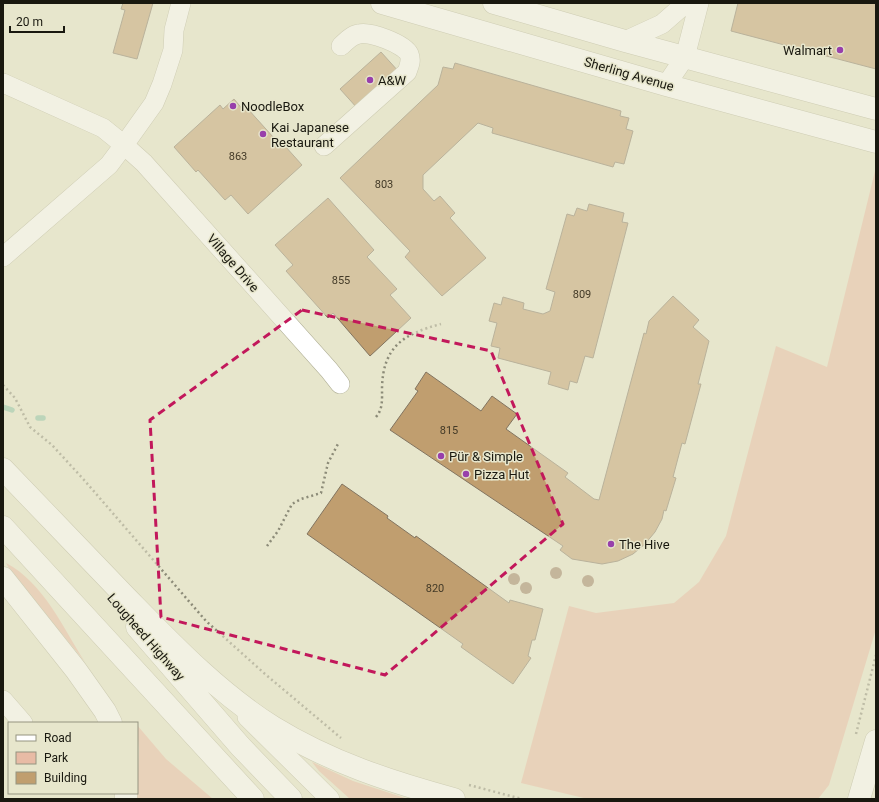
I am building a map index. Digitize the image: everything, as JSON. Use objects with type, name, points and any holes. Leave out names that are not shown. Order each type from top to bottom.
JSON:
[{"type":"main road","name":"Sherling Avenue","points":[[382,3],[666,85],[876,142]]},
{"type":"main road","points":[[494,3],[625,41],[876,109]]},
{"type":"main road","points":[[3,469],[156,628],[211,680],[247,709],[299,742],[366,773],[459,791]]},
{"type":"main road","name":"Lougheed Highway","points":[[3,473],[240,746],[291,799]]},
{"type":"main road","points":[[3,527],[253,799]]},
{"type":"main road","points":[[3,578],[76,670],[102,705],[110,722]]},
{"type":"main road","points":[[861,799],[876,741]]},
{"type":"main road","points":[[855,799],[866,776]]},
{"type":"lane","points":[[3,256],[109,165],[154,103],[173,50],[174,30],[181,3]]},
{"type":"lane","points":[[625,41],[662,24],[686,3]]},
{"type":"lane","points":[[666,85],[685,57],[699,3]]},
{"type":"lane","points":[[324,146],[407,72],[411,63],[409,54],[401,46],[372,35],[360,34],[341,46]]},
{"type":"lane","name":"Village Drive","points":[[3,83],[103,128],[124,145],[144,163],[340,384]]},
{"type":"lane","points":[[156,628],[330,799]]},
{"type":"lane","points":[[3,700],[22,722]]},
{"type":"path","points":[[376,418],[381,411],[385,363],[391,352],[402,340],[414,332],[441,324]]},
{"type":"path","points":[[3,385],[15,398],[30,426],[52,445],[86,481],[206,621],[264,674],[343,740]]},
{"type":"path","points":[[267,546],[278,531],[292,504],[301,499],[321,493],[328,463],[339,442]]},
{"type":"path","points":[[855,740],[876,654]]},
{"type":"path","points":[[459,791],[522,799]]},
{"type":"highlighted area","points":[[302,310],[491,351],[563,524],[385,675],[161,617],[150,420]]},
{"type":"green space","points":[[876,167],[876,629],[829,785],[818,799],[588,799],[521,783],[569,606],[596,613],[674,603],[699,582],[726,536],[776,346],[827,367]]},
{"type":"green space","points":[[6,563],[31,582],[42,594],[52,607],[85,662],[11,572]]},
{"type":"green space","points":[[138,726],[166,759],[213,799],[137,799],[139,750]]},
{"type":"green space","points":[[312,762],[353,781],[408,799],[350,799],[319,771]]},
{"type":"building","points":[[123,3],[153,3],[137,59],[113,53],[125,10],[121,9]]},
{"type":"building","name":"Walmart","points":[[738,3],[876,3],[876,69],[731,31]]},
{"type":"building","name":"A&W","points":[[381,52],[399,72],[358,109],[340,89]]},
{"type":"building","points":[[455,63],[621,111],[620,116],[629,118],[626,129],[633,131],[624,164],[615,162],[613,167],[492,133],[493,128],[478,123],[423,175],[423,189],[434,201],[440,196],[455,213],[450,218],[486,258],[442,296],[405,257],[410,251],[340,178],[438,85],[443,67],[453,69]]},
{"type":"building","points":[[234,99],[244,111],[247,108],[283,148],[285,146],[302,165],[248,214],[231,195],[225,200],[198,170],[196,172],[174,147],[220,105],[223,109]]},
{"type":"building","points":[[328,198],[374,250],[367,257],[397,289],[390,295],[411,318],[370,356],[333,313],[328,318],[286,271],[293,265],[275,245]]},
{"type":"building","points":[[589,204],[624,213],[622,222],[628,223],[593,358],[585,356],[577,383],[570,381],[568,390],[548,384],[551,372],[498,358],[500,348],[491,346],[497,323],[489,321],[494,303],[501,305],[503,297],[524,303],[523,309],[543,314],[550,311],[555,292],[546,289],[567,214],[574,216],[577,208],[587,211]]},
{"type":"building","points":[[673,296],[699,320],[693,327],[709,341],[698,384],[701,384],[685,444],[682,443],[673,477],[676,478],[666,511],[664,510],[662,519],[655,532],[645,544],[633,554],[618,561],[602,564],[572,559],[560,550],[563,546],[390,430],[418,391],[415,389],[426,372],[481,411],[492,396],[517,414],[506,429],[568,473],[565,477],[594,499],[599,500],[644,333],[646,334],[649,321]]},
{"type":"building","points":[[342,484],[388,516],[387,518],[415,538],[416,536],[509,603],[510,600],[543,609],[535,640],[532,640],[528,656],[531,658],[513,684],[461,647],[463,644],[307,534]]},
{"type":"waterway","points":[[3,407],[12,410]]},
{"type":"waterway","points":[[38,418],[43,418]]},
{"type":"place","name":"Walmart","points":[[840,50]]},
{"type":"place","name":"A&W","points":[[370,80]]},
{"type":"place","name":"NoodleBox","points":[[233,106]]},
{"type":"place","name":"Kai Japanese Restaurant","points":[[263,134]]},
{"type":"place","name":"Pür & Simple","points":[[441,456]]},
{"type":"place","name":"Pizza Hut","points":[[466,474]]},
{"type":"place","name":"The Hive","points":[[611,544]]}]
